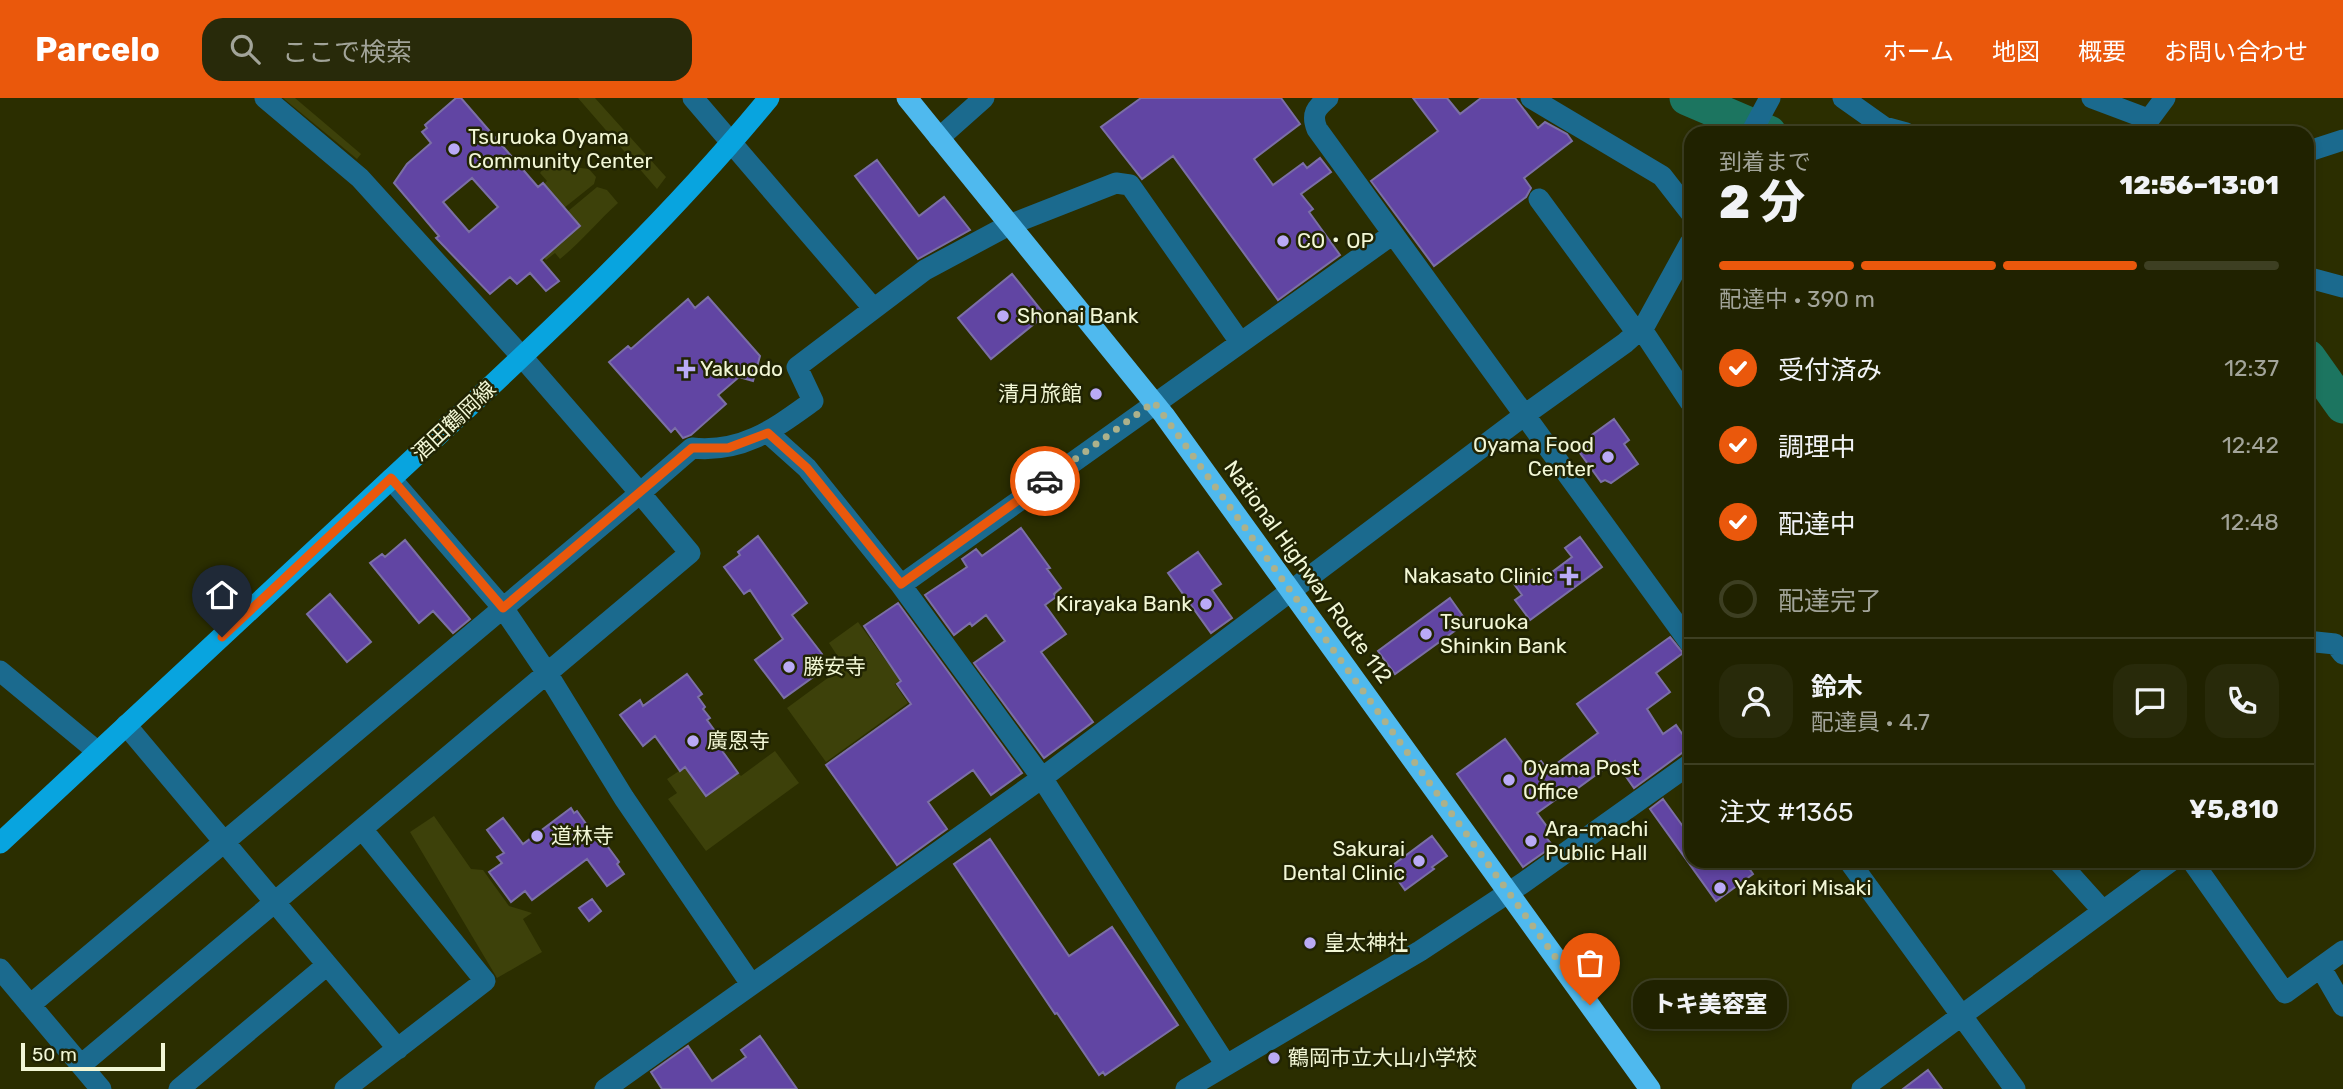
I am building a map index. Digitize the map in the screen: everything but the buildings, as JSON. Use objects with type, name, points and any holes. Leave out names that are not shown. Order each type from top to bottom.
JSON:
[{"type":"highway","name":"National Highway Route 112","points":[[907,98],[1154,402],[1650,1089]]},
{"type":"main road","name":"酒田鶴岡線","points":[[0,843],[523,358],[618,264],[732,143],[769,98]]},
{"type":"street","points":[[81,1065],[690,553],[523,358],[360,178],[265,98]]},
{"type":"street","points":[[693,98],[873,308]]},
{"type":"street","points":[[939,138],[984,98]]},
{"type":"street","points":[[1328,98],[1315,109],[1313,119],[1317,129],[1527,414],[1684,635]]},
{"type":"street","points":[[1531,98],[1662,176],[1684,204]]},
{"type":"street","points":[[1755,126],[1770,98]]},
{"type":"street","points":[[1843,98],[1883,126]]},
{"type":"street","points":[[2092,98],[2143,126],[2165,98]]},
{"type":"street","points":[[2314,149],[2343,140]]},
{"type":"street","points":[[30,1005],[692,448],[728,448],[768,433],[813,401],[797,367],[925,270],[1009,225],[1116,183],[1129,186],[1240,342]]},
{"type":"street","points":[[1539,199],[1684,394]]},
{"type":"street","points":[[901,584],[1393,234]]},
{"type":"street","points":[[605,1089],[1042,778],[1639,331],[1684,253]]},
{"type":"street","points":[[2314,279],[2343,287]]},
{"type":"street","points":[[768,433],[807,468],[901,584],[1042,778],[1226,1065]]},
{"type":"street","points":[[391,478],[503,608],[547,673],[624,799],[751,984]]},
{"type":"street","points":[[2314,642],[2335,644],[2343,654]]},
{"type":"street","points":[[0,671],[98,752]]},
{"type":"street","points":[[126,725],[398,1049]]},
{"type":"street","points":[[1186,1089],[1420,951],[1509,893],[1684,768]]},
{"type":"street","points":[[345,1089],[485,981],[362,829]]},
{"type":"street","points":[[1854,868],[2015,1089]]},
{"type":"street","points":[[2064,868],[2103,911]]},
{"type":"street","points":[[1862,1089],[2161,868]]},
{"type":"street","points":[[2197,868],[2285,993],[2343,951]]},
{"type":"street","points":[[179,1089],[327,965]]},
{"type":"street","points":[[2321,968],[2343,1006]]},
{"type":"street","points":[[0,969],[101,1089]]},
{"type":"green space","points":[[283,98],[295,98],[361,154],[357,159]]},
{"type":"green space","points":[[578,98],[595,98],[666,177],[657,189]]},
{"type":"green space","points":[[547,164],[589,169],[596,177],[594,184],[564,208],[544,184],[547,181],[540,173]]},
{"type":"green space","points":[[597,187],[607,190],[618,203],[560,259],[555,253],[546,260],[540,253],[551,251],[579,227],[567,212]]},
{"type":"green space","points":[[858,622],[900,680],[895,684],[908,703],[826,762],[787,708],[844,666],[829,643]]},
{"type":"green space","points":[[775,751],[799,783],[706,851],[668,799],[677,793],[667,779],[685,767],[706,795],[738,773],[741,776]]},
{"type":"green space","points":[[434,816],[471,869],[483,870],[509,906],[532,913],[523,919],[542,952],[497,978],[410,832]]},
{"type":"waterway","points":[[1687,98],[1753,126]]},
{"type":"waterway","points":[[2314,365],[2343,406]]},
{"type":"way so far","points":[[1045,481],[1154,402],[1590,1005]]},
{"type":"place","name":"Tsuruoka Oyama Community Center","points":[[454,149]]},
{"type":"place","name":"CO・OP","points":[[1283,241]]},
{"type":"place","name":"Shonai Bank","points":[[1003,316]]},
{"type":"place","name":"Yakuodo","points":[[686,369]]},
{"type":"place","name":"清月旅館","points":[[1096,394]]},
{"type":"place","name":"Oyama Food Center","points":[[1608,457]]},
{"type":"place","name":"Nakasato Clinic","points":[[1569,576]]},
{"type":"place","name":"Kirayaka Bank","points":[[1206,604]]},
{"type":"place","name":"Tsuruoka Shinkin Bank","points":[[1426,634]]},
{"type":"place","name":"勝安寺","points":[[789,667]]},
{"type":"place","name":"廣恩寺","points":[[693,741]]},
{"type":"place","name":"Oyama Post Office","points":[[1509,780]]},
{"type":"place","name":"道林寺","points":[[537,836]]},
{"type":"place","name":"Ara-machi Public Hall","points":[[1531,841]]},
{"type":"place","name":"Sakurai Dental Clinic","points":[[1419,861]]},
{"type":"place","name":"Yakitori Misaki","points":[[1720,888]]},
{"type":"place","name":"皇太神社","points":[[1310,943]]},
{"type":"place","name":"トキ美容室","points":[[1590,1005]]},
{"type":"place","name":"鶴岡市立大山小学校","points":[[1274,1058]]},
{"type":"route","points":[[222,637],[391,478],[503,608],[692,448],[728,448],[768,433],[807,468],[901,584],[1045,481]]}]
